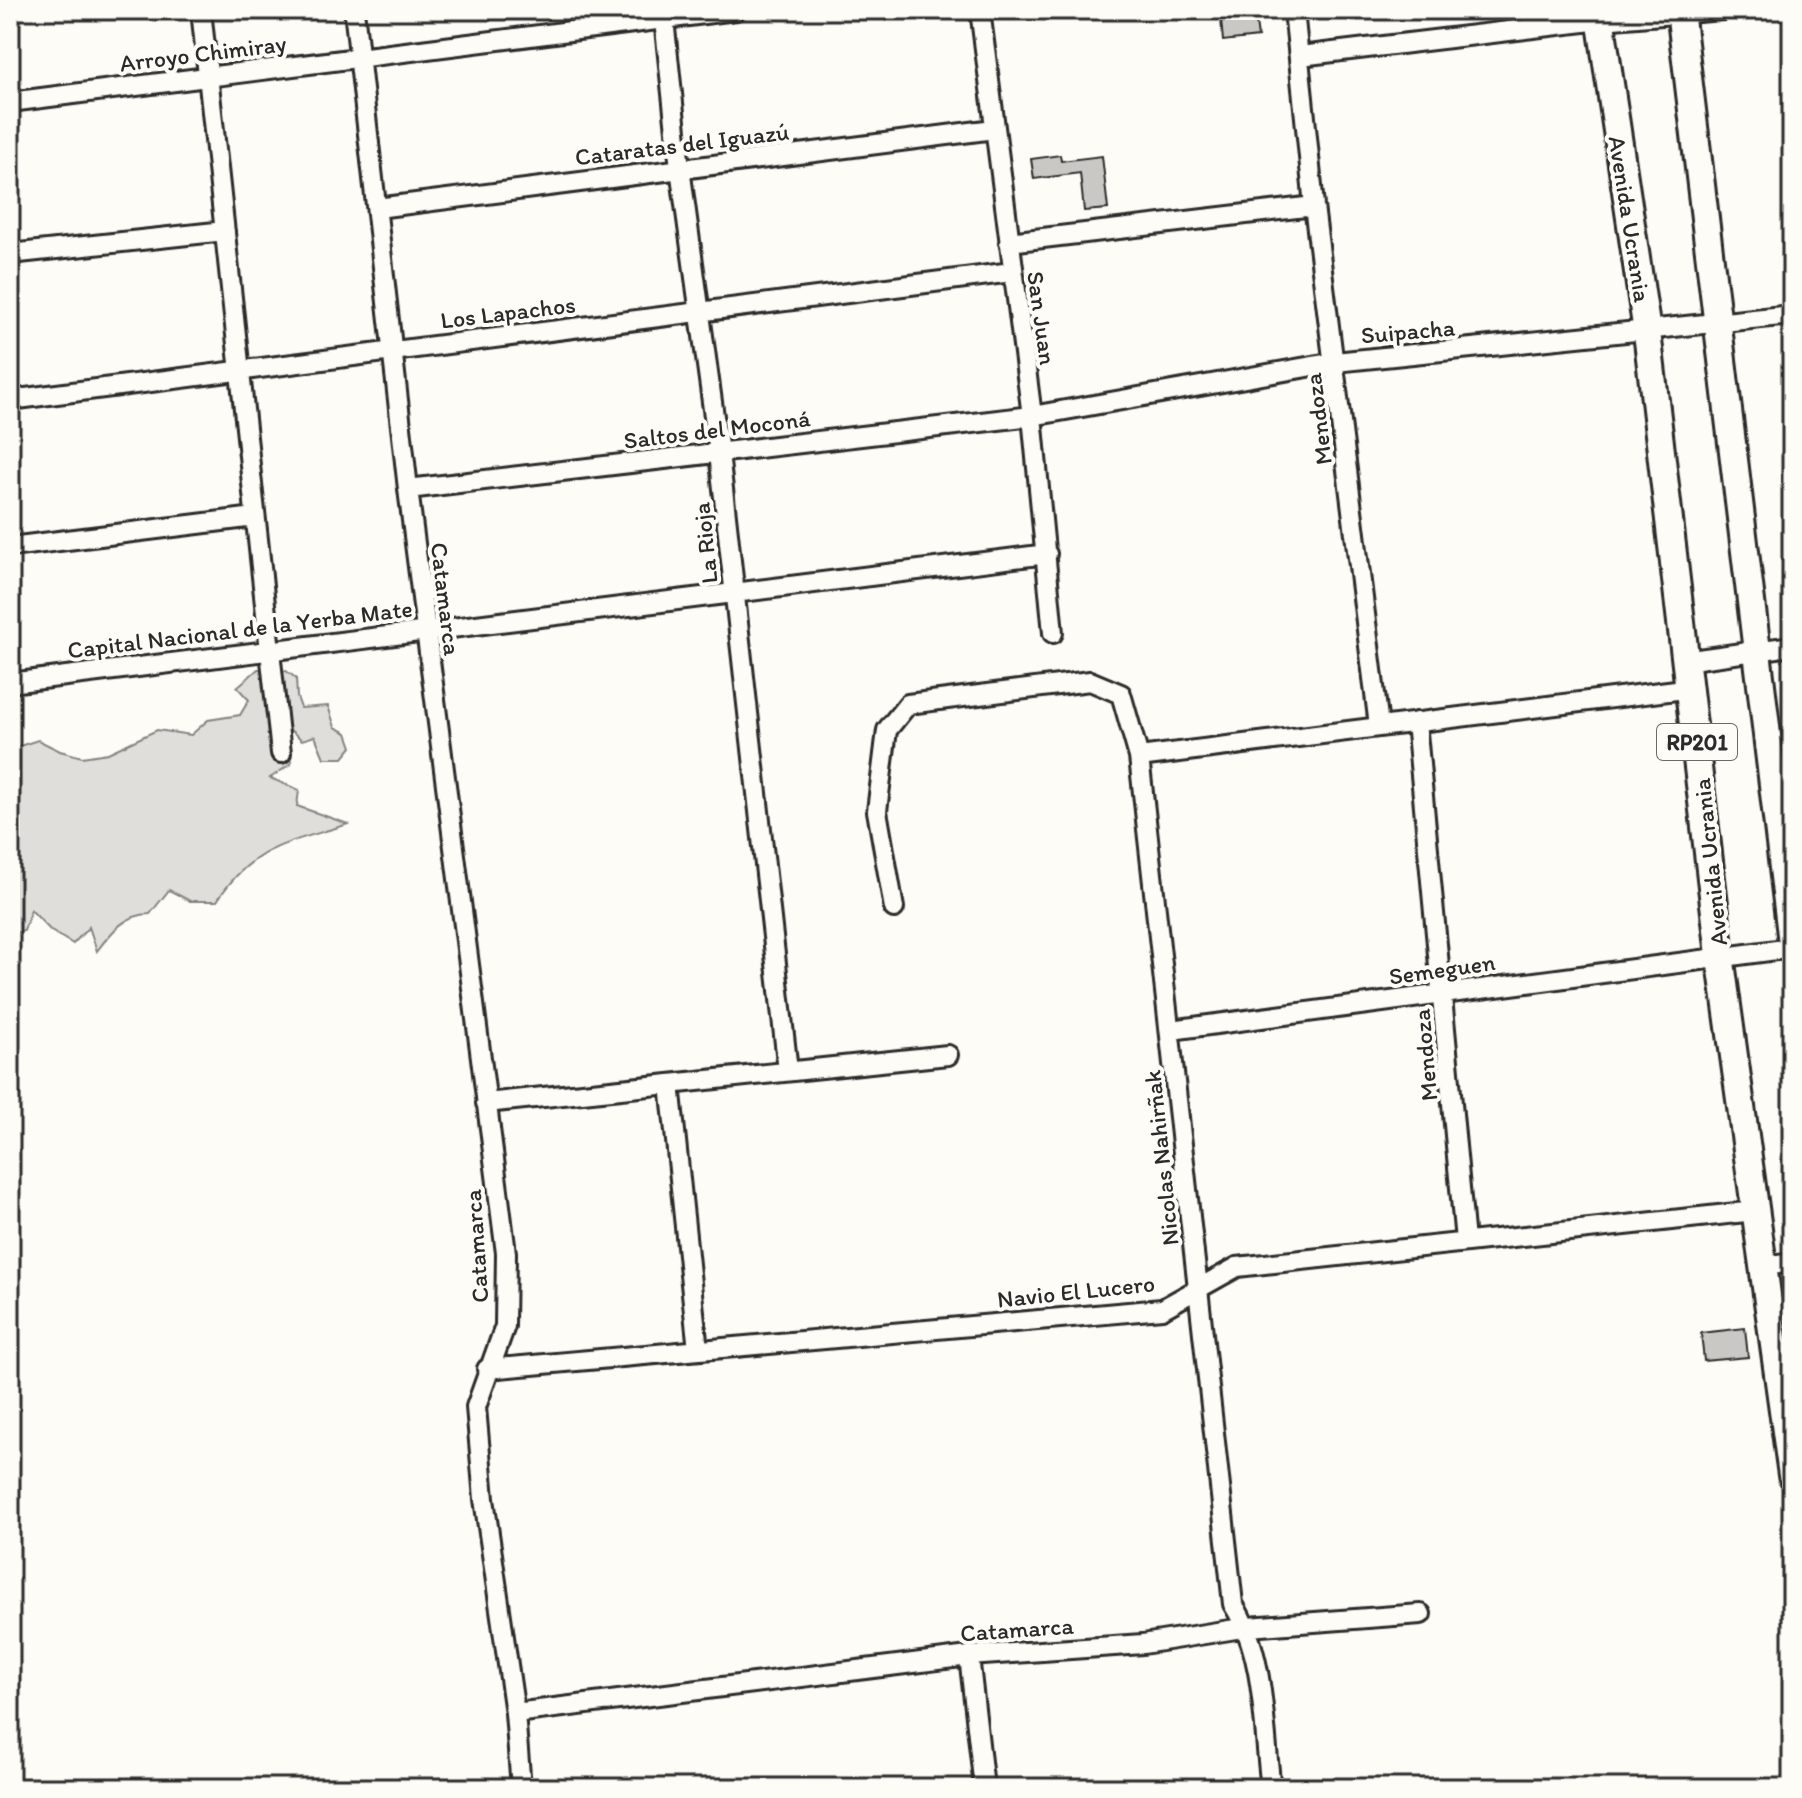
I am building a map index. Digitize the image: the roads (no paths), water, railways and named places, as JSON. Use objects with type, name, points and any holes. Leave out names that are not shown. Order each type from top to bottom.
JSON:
[{"type":"main road","name":"RP201","points":[[1680,13],[1720,324],[1792,946]]},
{"type":"main road","name":"Avenida Ucrania","points":[[1600,15],[1647,332],[1684,661],[1692,688],[1720,955],[1792,1475]]},
{"type":"street","points":[[201,10],[281,753]]},
{"type":"street","name":"Catamarca","points":[[354,10],[408,489],[506,1253],[505,1326],[487,1369],[485,1385],[476,1407],[484,1499],[515,1713],[969,1656],[1143,1644],[1248,1627],[1421,1614]]},
{"type":"street","name":"Arroyo Chimiray","points":[[10,102],[359,58],[663,14],[736,10]]},
{"type":"street","name":"San Juan","points":[[980,10],[1032,416],[1053,633]]},
{"type":"street","name":"Mendoza","points":[[1294,10],[1314,206],[1379,726]]},
{"type":"street","points":[[1300,56],[1600,15],[1723,10]]},
{"type":"street","name":"La Rioja","points":[[663,14],[680,168],[719,453],[788,1071]]},
{"type":"street","name":"Cataratas del Iguazú","points":[[377,208],[994,129]]},
{"type":"street","points":[[1009,242],[1314,206]]},
{"type":"street","points":[[10,254],[225,231]]},
{"type":"street","name":"Los Lapachos","points":[[10,400],[1012,272]]},
{"type":"street","name":"Suipacha","points":[[1032,416],[1335,362],[1792,315]]},
{"type":"street","name":"Saltos del Moconá","points":[[408,489],[1032,416]]},
{"type":"street","points":[[10,547],[255,517]]},
{"type":"street","name":"Capital Nacional de la Yerba Mate","points":[[10,683],[1047,554]]},
{"type":"street","points":[[1684,661],[1792,646]]},
{"type":"street","name":"Nicolas Nahirñak","points":[[894,908],[877,811],[887,730],[908,704],[1090,681],[1121,694],[1139,757],[1233,1604],[1248,1627],[1271,1788]]},
{"type":"street","points":[[1139,757],[1692,688]]},
{"type":"street","name":"Mendoza","points":[[1416,722],[1465,1241]]},
{"type":"street","name":"Semeguen","points":[[1171,1030],[1792,946]]},
{"type":"street","points":[[486,1103],[948,1055]]},
{"type":"street","points":[[670,1084],[698,1350]]},
{"type":"street","name":"Navio El Lucero","points":[[487,1369],[1162,1309],[1237,1267],[1755,1211]]},
{"type":"street","points":[[1765,1266],[1792,1262]]},
{"type":"street","points":[[969,1656],[984,1788]]},
{"type":"street","points":[[515,1713],[521,1788]]}]
